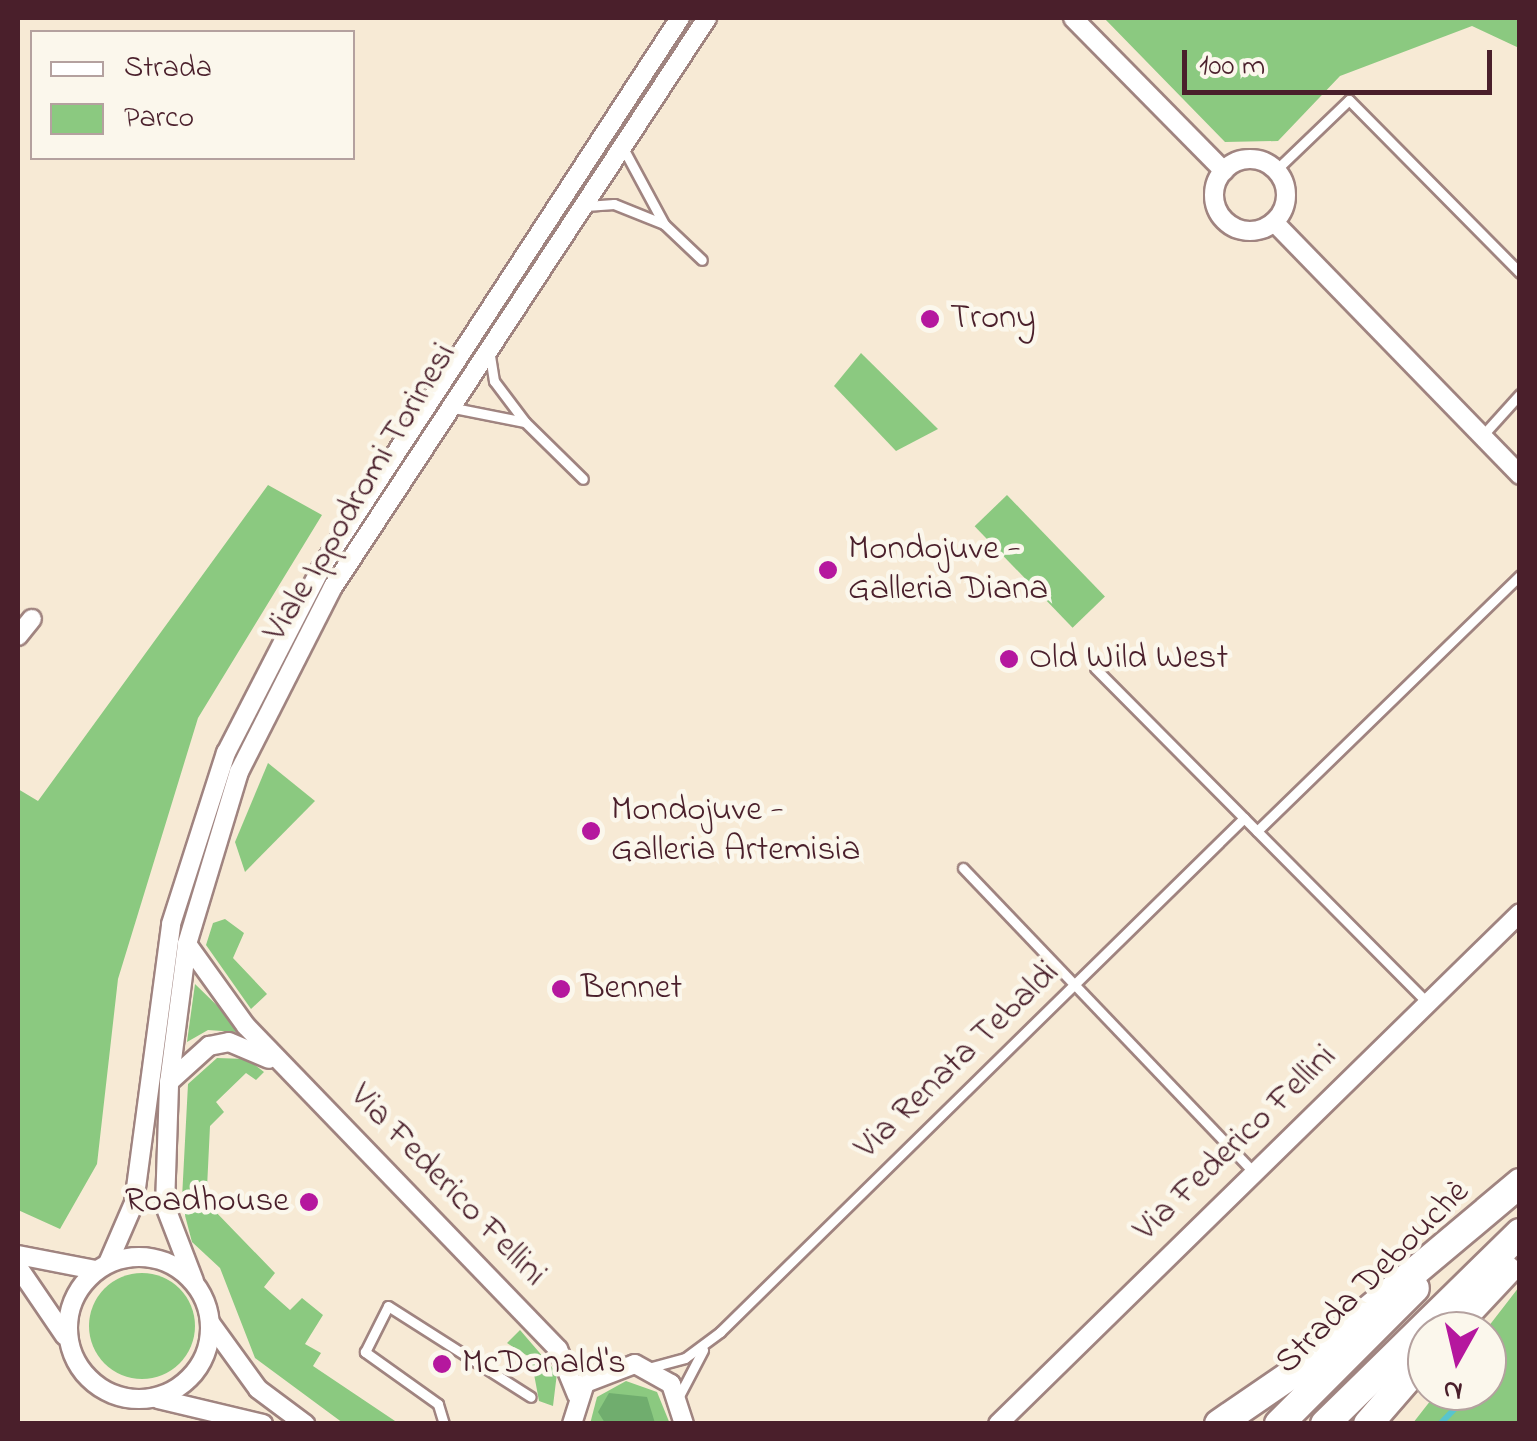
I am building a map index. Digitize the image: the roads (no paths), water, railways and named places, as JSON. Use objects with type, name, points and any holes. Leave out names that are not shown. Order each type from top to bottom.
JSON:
[{"type":"main road","points":[[1219,1424],[1294,1372],[1438,1242],[1520,1184]]},
{"type":"main road","name":"Strada Debouchè","points":[[1279,1424],[1520,1184]]},
{"type":"main road","name":"Strada Debouchè","points":[[1325,1424],[1520,1233]]},
{"type":"main road","points":[[1469,1311],[1520,1257]]},
{"type":"main road","points":[[1368,1424],[1407,1379]]},
{"type":"street","name":"Viale Ippodromi Torinesi","points":[[102,1266],[134,1202],[171,924],[226,753],[321,568],[680,18]]},
{"type":"street","name":"Viale Ippodromi Torinesi","points":[[194,1281],[165,1206],[169,1082],[187,944],[239,772],[333,587],[707,18]]},
{"type":"street","points":[[1073,18],[1224,170]]},
{"type":"street","points":[[1244,160],[1276,170],[1286,191],[1274,222],[1252,231],[1229,224],[1214,192],[1224,170],[1244,160]]},
{"type":"street","points":[[1274,222],[1520,475]]},
{"type":"street","points":[[18,636],[32,619]]},
{"type":"street","name":"Via Federico Fellini","points":[[998,1424],[1520,913]]},
{"type":"street","name":"Via Federico Fellini","points":[[187,944],[288,1070],[558,1349],[577,1395]]},
{"type":"street","name":"Via Federico Fellini","points":[[169,1082],[194,1054],[230,1042],[288,1070]]},
{"type":"street","points":[[18,1255],[102,1266],[154,1258],[194,1281],[211,1324],[258,1388],[305,1424]]},
{"type":"street","points":[[68,1341],[72,1302],[102,1266]]},
{"type":"street","points":[[18,1267],[108,1393],[153,1398],[263,1424]]},
{"type":"street","points":[[153,1398],[196,1372],[211,1324]]},
{"type":"street","name":"Via Federico Fellini","points":[[558,1349],[608,1367],[648,1368]]},
{"type":"street","points":[[572,1424],[577,1395],[608,1367]]},
{"type":"street","points":[[648,1368],[679,1396],[684,1424]]},
{"type":"lane","points":[[1276,170],[1350,100],[1520,274]]},
{"type":"lane","points":[[622,146],[664,224],[702,260]]},
{"type":"lane","points":[[583,206],[614,204],[664,224]]},
{"type":"lane","points":[[490,344],[494,382],[524,422],[583,479]]},
{"type":"lane","points":[[1482,437],[1520,394]]},
{"type":"lane","points":[[451,408],[524,422]]},
{"type":"lane","points":[[1257,830],[1520,574]]},
{"type":"lane","points":[[1096,668],[1428,1003]]},
{"type":"lane","name":"Via Renata Tebaldi","points":[[679,1396],[708,1342],[1244,818]]},
{"type":"lane","points":[[964,868],[1254,1172]]},
{"type":"lane","points":[[444,1424],[438,1404],[364,1352],[388,1306],[531,1398]]},
{"type":"lane","name":"Via Renata Tebaldi","points":[[648,1368],[708,1342]]},
{"type":"waterway","points":[[1440,1424],[1453,1411]]},
{"type":"place","name":"Trony","points":[[930,319]]},
{"type":"place","name":"Mondojuve - Galleria Diana","points":[[828,570]]},
{"type":"place","name":"Old Wild West","points":[[1009,659]]},
{"type":"place","name":"Mondojuve - Galleria Artemisia","points":[[591,831]]},
{"type":"place","name":"Bennet","points":[[561,989]]},
{"type":"place","name":"Roadhouse","points":[[309,1202]]},
{"type":"place","name":"McDonald's","points":[[442,1364]]}]
